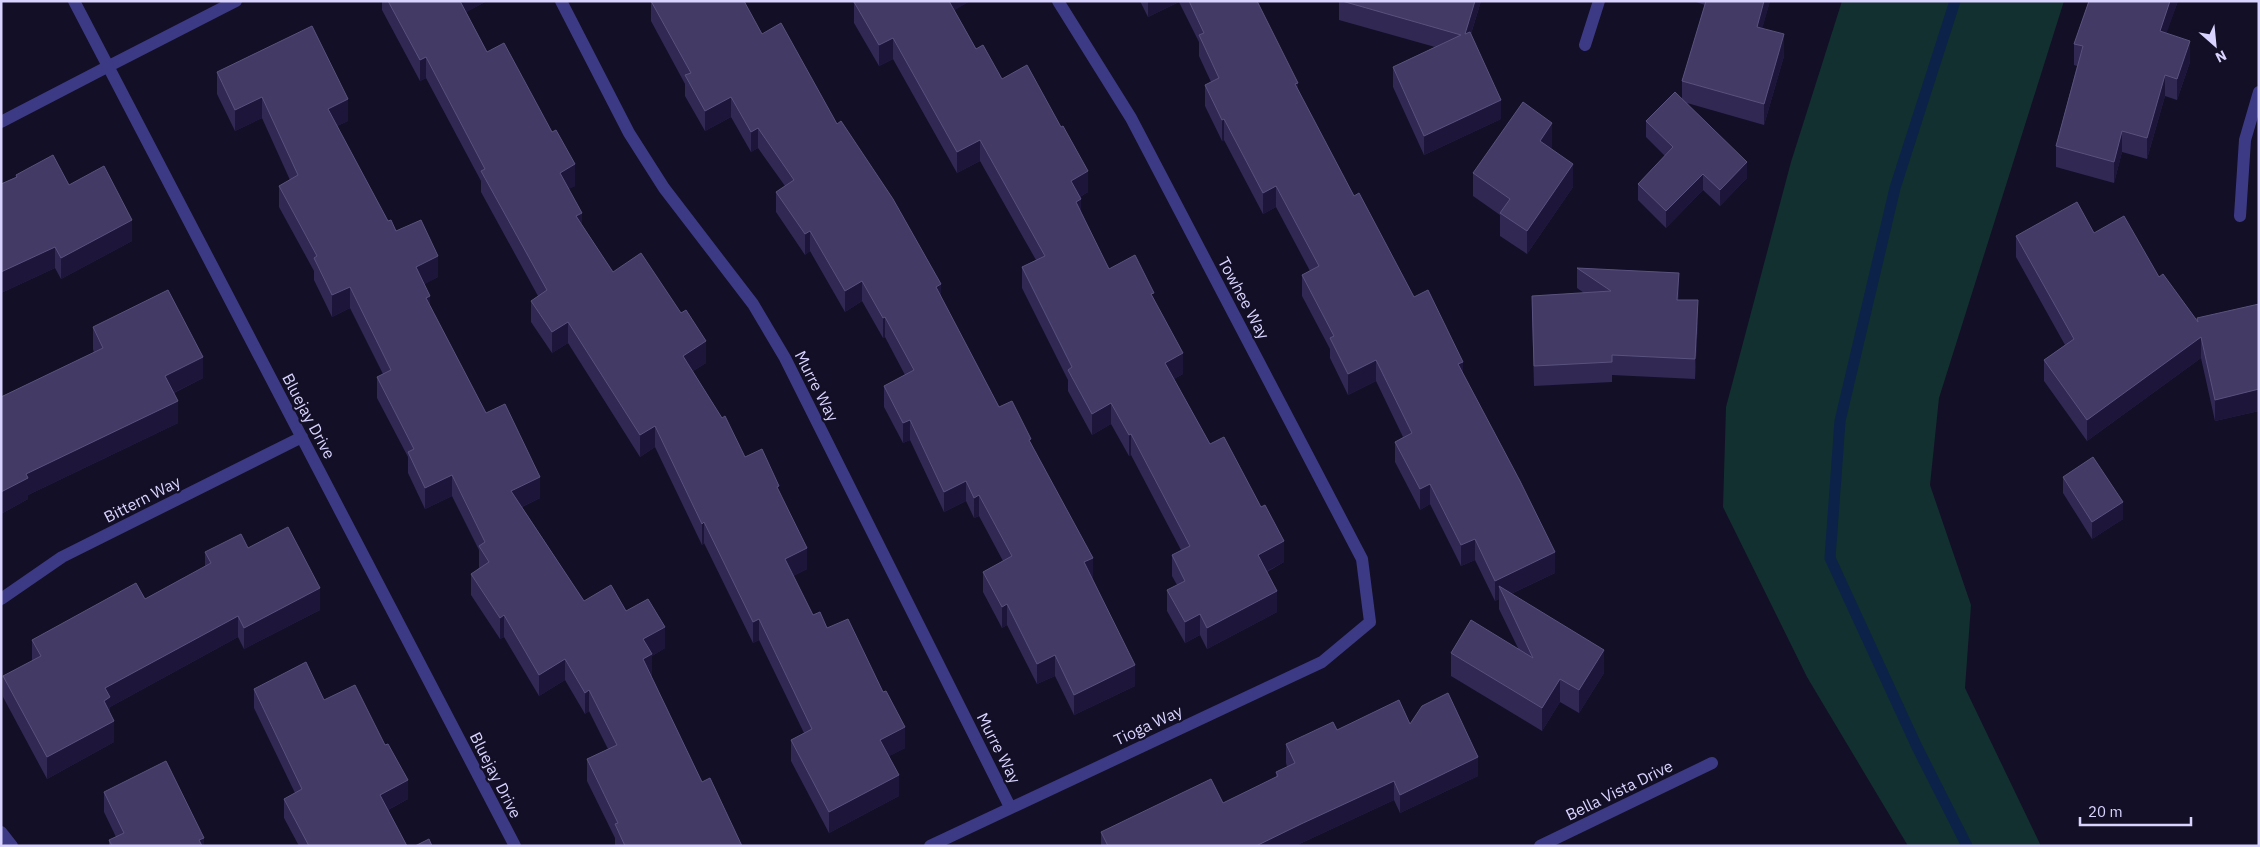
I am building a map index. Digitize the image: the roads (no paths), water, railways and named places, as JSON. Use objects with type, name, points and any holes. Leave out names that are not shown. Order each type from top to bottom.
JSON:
[{"type":"street","name":"Bluejay Drive","points":[[74,1],[515,846]]},
{"type":"street","points":[[1,122],[236,1]]},
{"type":"street","name":"Murre Way","points":[[561,1],[634,141],[664,188],[753,304],[785,358],[1010,807]]},
{"type":"street","name":"Towhee Way","points":[[1058,1],[1131,118],[1362,559],[1370,622]]},
{"type":"street","points":[[1585,45],[1599,1]]},
{"type":"street","points":[[2240,216],[2245,140],[2259,92]]},
{"type":"street","name":"Bittern Way","points":[[1,598],[62,558],[302,437]]},
{"type":"street","name":"Tioga Way","points":[[930,846],[1322,662],[1370,622]]},
{"type":"street","name":"Bella Vista Drive","points":[[1540,846],[1712,763]]},
{"type":"street","points":[[1,832],[12,846]]},
{"type":"waterway","points":[[1955,1],[1895,188],[1840,421],[1830,558],[1917,747],[1967,846]]}]
